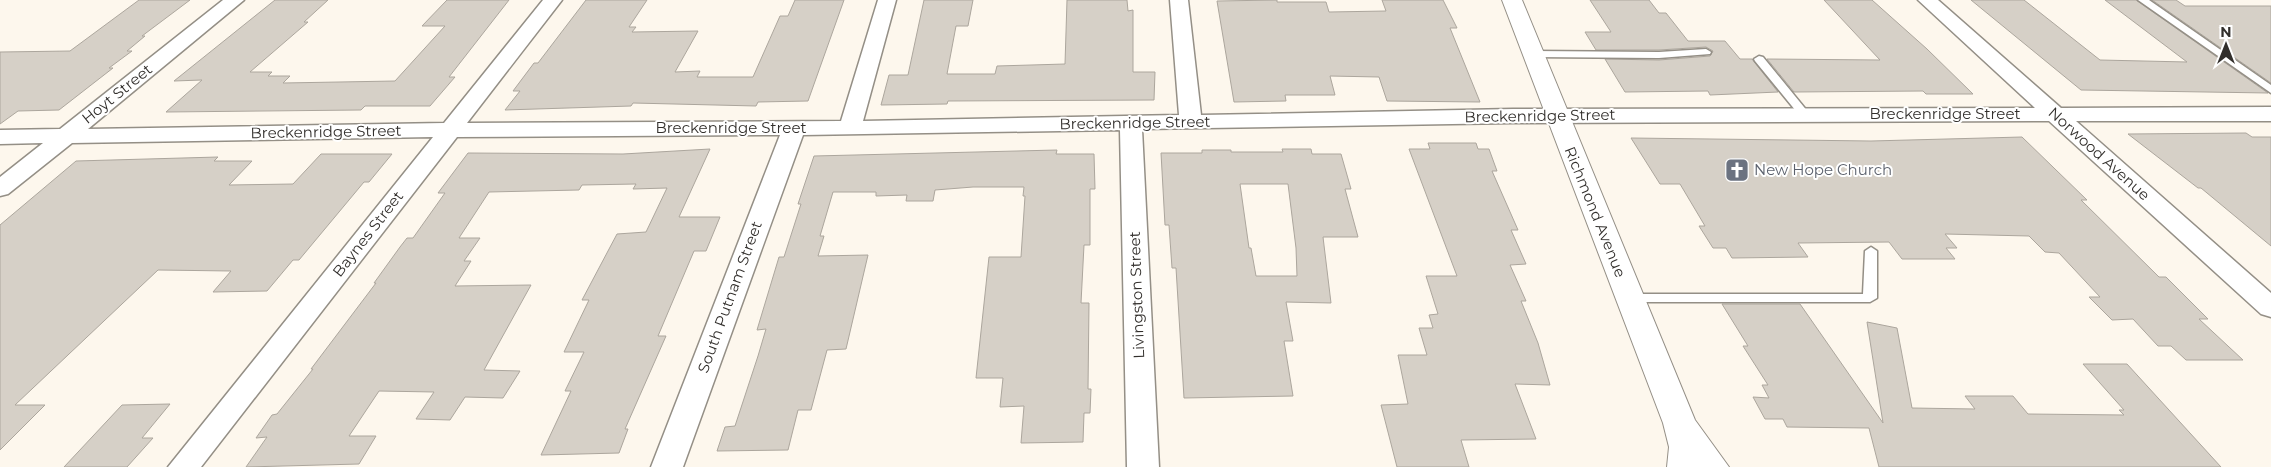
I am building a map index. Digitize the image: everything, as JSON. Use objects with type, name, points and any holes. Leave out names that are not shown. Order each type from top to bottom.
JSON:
[{"type":"street","name":"Hoyt Street","points":[[0,189],[235,0]]},
{"type":"street","name":"Baynes Street","points":[[184,467],[552,0]]},
{"type":"street","points":[[850,128],[887,0]]},
{"type":"street","points":[[1179,0],[1191,122]]},
{"type":"street","name":"Richmond Avenue","points":[[1512,0],[1556,116],[1680,423],[1686,447],[1684,467]]},
{"type":"street","name":"Norwood Avenue","points":[[1926,0],[2271,308]]},
{"type":"street","name":"Breckenridge Street","points":[[0,137],[450,130],[850,128],[1556,116],[2271,114]]},
{"type":"street","name":"Livingston Street","points":[[1130,122],[1143,467]]},
{"type":"street","name":"South Putnam Street","points":[[667,467],[794,128]]},
{"type":"street","name":"Richmond Avenue","points":[[1680,423],[1712,467]]},
{"type":"lane","points":[[2143,0],[2271,90]]},
{"type":"lane","points":[[1534,54],[1659,55],[1706,52]]},
{"type":"lane","points":[[1759,59],[1804,114]]},
{"type":"lane","points":[[1630,298],[1870,298],[1871,251]]},
{"type":"building","points":[[139,0],[190,0],[142,36],[145,36],[127,51],[132,51],[109,68],[113,68],[59,110],[18,111],[0,124],[0,52],[70,51]]},
{"type":"building","points":[[275,0],[328,0],[304,22],[308,22],[250,72],[272,72],[268,76],[290,76],[283,83],[395,81],[445,26],[422,26],[447,0],[509,0],[449,77],[455,77],[430,106],[365,106],[361,110],[166,112],[202,80],[174,81]]},
{"type":"building","points":[[586,0],[647,0],[629,27],[636,27],[632,32],[698,31],[675,72],[700,71],[697,77],[753,77],[780,16],[788,16],[795,0],[844,0],[808,101],[758,102],[756,106],[633,103],[631,106],[505,110],[520,91],[513,91],[534,63],[538,63]]},
{"type":"building","points":[[924,0],[973,0],[968,26],[956,26],[947,74],[995,74],[997,66],[1065,64],[1067,0],[1127,0],[1128,11],[1133,10],[1133,72],[1155,72],[1154,100],[948,101],[947,104],[881,105],[889,75],[908,75]]},
{"type":"building","points":[[1277,0],[1277,2],[1326,2],[1329,12],[1386,11],[1382,0],[1443,0],[1457,28],[1450,28],[1480,102],[1387,101],[1379,77],[1330,76],[1335,95],[1285,95],[1286,101],[1234,102],[1217,1]]},
{"type":"building","points":[[1590,0],[1649,0],[1659,13],[1666,13],[1688,41],[1725,41],[1740,59],[1752,59],[1778,92],[1710,95],[1708,91],[1625,92],[1605,59],[1659,60],[1710,56],[1713,51],[1706,47],[1659,50],[1596,50],[1585,32],[1611,32]]},
{"type":"building","points":[[1824,0],[1872,0],[1927,49],[1973,94],[1926,94],[1923,91],[1794,92],[1767,59],[1880,60]]},
{"type":"building","points":[[1971,0],[2024,0],[2100,60],[2187,62],[2105,0],[2136,0],[2268,93],[2081,90]]},
{"type":"building","points":[[2152,0],[2176,0],[2185,6],[2271,6],[2271,83]]},
{"type":"building","points":[[2246,133],[2252,137],[2271,137],[2271,246],[2201,188],[2198,188],[2128,134]]},
{"type":"building","points":[[2022,137],[2087,200],[2081,200],[2159,277],[2166,277],[2208,319],[2199,319],[2243,360],[2186,360],[2171,346],[2158,346],[2133,319],[2112,320],[2089,297],[2100,297],[2059,253],[2045,252],[2029,236],[1945,234],[1957,248],[1946,248],[1955,259],[1902,259],[1889,242],[1798,243],[1808,257],[1732,258],[1726,248],[1713,248],[1699,226],[1705,226],[1680,184],[1660,184],[1631,138],[1871,141]]},
{"type":"building","points":[[1428,143],[1476,143],[1478,149],[1489,149],[1497,171],[1492,171],[1518,230],[1511,230],[1526,264],[1510,265],[1526,301],[1521,301],[1538,343],[1550,385],[1515,384],[1536,439],[1461,440],[1469,467],[1397,467],[1381,405],[1408,404],[1398,355],[1427,355],[1419,328],[1433,328],[1429,315],[1438,314],[1426,276],[1457,276],[1409,149],[1430,149]]},
{"type":"building","points":[[710,149],[679,217],[720,217],[706,251],[694,251],[658,336],[666,336],[625,429],[628,429],[619,453],[541,455],[571,391],[565,391],[584,352],[564,352],[589,300],[582,300],[617,234],[646,232],[667,188],[633,189],[636,184],[582,185],[579,190],[489,192],[459,238],[480,238],[464,261],[471,261],[455,286],[531,285],[484,370],[520,371],[503,398],[465,397],[450,420],[416,419],[434,392],[379,391],[349,436],[376,436],[359,464],[246,467],[267,437],[256,438],[272,415],[277,414],[313,369],[311,369],[376,283],[374,283],[407,238],[413,238],[445,193],[438,193],[468,153],[623,154]]},
{"type":"building","points":[[1282,149],[1311,149],[1312,154],[1341,154],[1351,189],[1345,189],[1358,237],[1323,237],[1331,303],[1286,302],[1293,341],[1284,341],[1293,396],[1184,398],[1176,268],[1172,268],[1169,225],[1165,225],[1161,153],[1202,153],[1202,150],[1283,152]],"holes":[[[1240,184],[1288,184],[1296,248],[1297,276],[1256,276],[1251,248],[1249,248]]]},
{"type":"building","points":[[1057,150],[1056,154],[1094,154],[1095,189],[1090,189],[1090,245],[1084,245],[1081,303],[1089,303],[1088,389],[1091,389],[1090,413],[1084,413],[1083,442],[1021,443],[1024,406],[1000,407],[1003,378],[976,378],[989,257],[1021,257],[1025,196],[1023,196],[1024,187],[973,187],[935,190],[933,201],[906,201],[907,195],[876,196],[876,192],[833,192],[820,236],[824,236],[818,256],[868,255],[846,349],[827,350],[811,410],[798,410],[788,450],[717,451],[725,427],[735,426],[766,329],[757,330],[779,257],[784,257],[801,204],[798,204],[814,156]]},
{"type":"building","points":[[321,154],[392,154],[369,182],[364,182],[299,260],[293,260],[267,291],[213,292],[231,271],[158,270],[15,405],[45,405],[0,450],[0,225],[76,161],[218,157],[214,161],[252,161],[229,185],[293,184]]},
{"type":"building","points":[[1722,304],[1800,304],[1883,423],[1867,322],[1897,328],[1912,408],[1975,409],[1965,396],[2013,396],[2028,414],[2124,415],[2119,410],[2124,410],[2083,364],[2127,364],[2221,467],[1879,467],[1869,428],[1787,427],[1783,419],[1765,419],[1753,397],[1769,398],[1762,385],[1768,385],[1743,346],[1748,346]]},
{"type":"building","points":[[170,404],[142,438],[153,438],[127,467],[64,467],[122,405]]},
{"type":"place","name":"New Hope Church","points":[[1737,170]]}]
